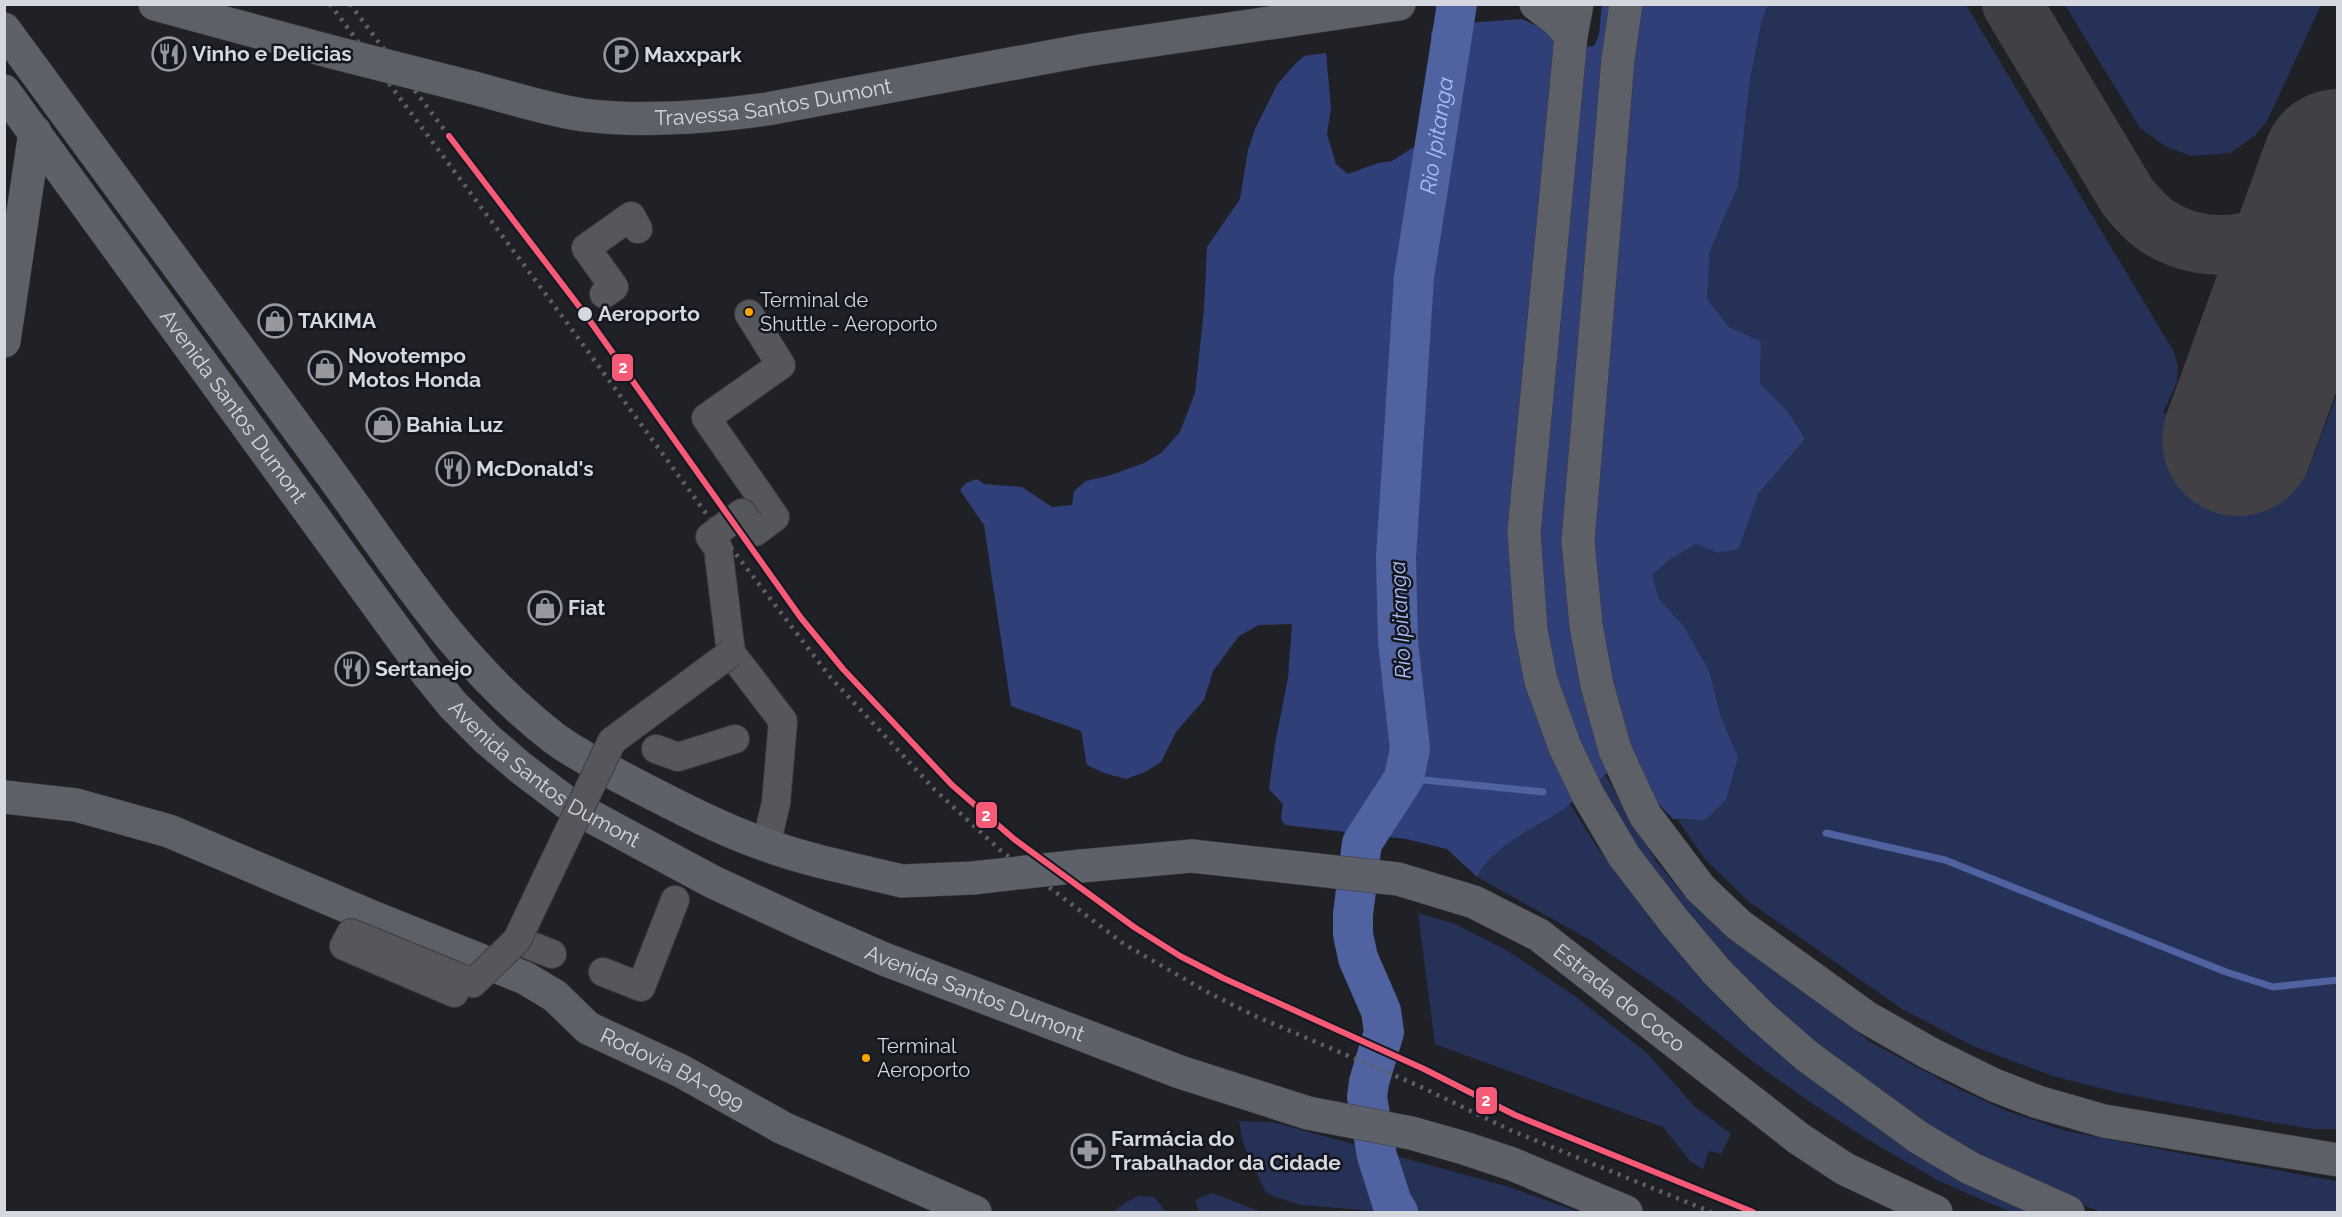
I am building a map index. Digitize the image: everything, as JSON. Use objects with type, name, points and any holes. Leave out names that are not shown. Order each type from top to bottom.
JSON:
[{"type":"highway","name":"Avenida Santos Dumont","points":[[4,29],[325,465],[399,573],[457,646],[512,702],[555,739],[705,819],[766,845],[902,881],[973,878],[1192,856],[1268,863]]},
{"type":"highway","name":"Avenida Santos Dumont","points":[[4,91],[427,673],[453,705],[487,739],[539,783],[579,810],[713,882],[884,959],[1180,1072],[1308,1113],[1411,1133],[1512,1164],[1626,1212]]},
{"type":"highway","name":"Estrada do Coco","points":[[1268,863],[1398,879],[1474,902],[1539,935],[1798,1138],[1845,1169],[1885,1190],[1936,1212]]},
{"type":"main road","name":"Travessa Santos Dumont","points":[[155,4],[336,53],[582,115],[642,117],[723,115],[778,107],[1086,50],[1399,4]]},
{"type":"main road","points":[[1536,4],[1557,20],[1574,20],[1524,532],[1531,630],[1541,681],[1565,747],[1588,795],[1624,856],[1717,972],[1761,1016],[1807,1056],[1918,1137],[1970,1168],[2068,1212]]},
{"type":"main road","points":[[1626,4],[1617,71],[1578,541],[1586,625],[1597,685],[1615,750],[1645,815],[1700,888],[1739,925],[1866,1017],[1929,1053],[1994,1085],[2038,1102],[2104,1121],[2331,1160]]},
{"type":"main road","points":[[4,341],[35,132]]},
{"type":"main road","name":"Rodovia BA-099","points":[[4,797],[76,806],[169,831],[370,932],[525,978],[555,996],[588,1028],[681,1071],[783,1128],[975,1212]]},
{"type":"street","points":[[604,294],[614,287],[586,248],[630,216],[638,229]]},
{"type":"street","points":[[749,314],[781,365],[706,418],[776,517],[755,532],[742,513],[710,537],[718,548],[731,653],[747,734],[776,803],[766,845]]},
{"type":"street","points":[[370,932],[459,984],[454,993],[344,946],[351,933],[473,983],[517,940],[612,741],[731,653]]},
{"type":"street","points":[[656,749],[678,757],[747,734]]},
{"type":"street","points":[[603,972],[641,987],[675,900]]},
{"type":"street","points":[[517,940],[552,954]]},
{"type":"shaded area","points":[[1602,5],[1768,5],[1762,20],[1750,80],[1738,186],[1710,251],[1707,299],[1729,327],[1761,341],[1760,383],[1789,413],[1805,439],[1758,494],[1739,549],[1717,553],[1696,544],[1671,559],[1652,575],[1659,599],[1683,625],[1709,670],[1721,717],[1738,757],[1726,800],[1705,820],[1673,819],[1644,789],[1625,757],[1559,812],[1507,844],[1486,864],[1477,877],[1447,849],[1406,839],[1285,825],[1281,819],[1283,804],[1269,789],[1288,678],[1292,624],[1259,625],[1239,636],[1213,671],[1204,700],[1176,732],[1161,762],[1145,772],[1126,779],[1087,765],[1081,731],[1011,706],[984,525],[960,490],[966,483],[977,479],[984,484],[1022,487],[1052,507],[1072,505],[1074,491],[1086,481],[1144,463],[1161,453],[1180,432],[1195,393],[1204,309],[1207,247],[1240,199],[1248,150],[1255,129],[1277,85],[1304,56],[1326,53],[1331,108],[1327,134],[1336,164],[1348,174],[1378,163],[1392,161],[1415,146],[1426,120],[1433,69],[1431,32],[1439,25],[1522,19],[1584,47],[1594,46],[1599,35]]},
{"type":"shaded area","points":[[1768,5],[1966,5],[2174,352],[2178,377],[2163,413],[2308,471],[2337,394],[2337,1129],[2312,1129],[2269,1122],[2116,1092],[2053,1076],[1973,1046],[1902,1009],[1748,901],[1705,859],[1678,820],[1705,820],[1738,757],[1721,717],[1709,670],[1683,625],[1659,599],[1652,575],[1671,559],[1696,544],[1717,553],[1739,549],[1758,494],[1805,439],[1789,413],[1760,383],[1761,341],[1729,327],[1707,299],[1710,251],[1738,186],[1750,80],[1762,20]]},
{"type":"shaded area","points":[[2065,5],[2321,5],[2267,121],[2254,136],[2230,153],[2191,156],[2165,146],[2140,128]]},
{"type":"shaded area","points":[[1605,775],[1657,862],[1682,893],[1716,927],[1872,1043],[2004,1110],[2066,1131],[2337,1181],[2337,1212],[2102,1212],[2057,1195],[1999,1167],[1879,1097],[1757,995],[1670,894],[1620,820],[1597,779]]},
{"type":"shaded area","points":[[1570,804],[1597,847],[1658,925],[2034,1212],[2012,1212],[1994,1205],[1937,1180],[1867,1139],[1751,1060],[1676,999],[1590,940],[1477,877],[1485,865],[1506,844],[1531,826]]},
{"type":"shaded area","points":[[1418,913],[1455,924],[1508,951],[1576,997],[1647,1053],[1694,1106],[1731,1134],[1721,1154],[1709,1151],[1703,1169],[1691,1162],[1663,1127],[1435,1044]]},
{"type":"shaded area","points":[[1239,1121],[1272,1122],[1506,1186],[1579,1212],[1388,1212],[1300,1205],[1266,1193],[1243,1143]]},
{"type":"shaded area","points":[[1212,1193],[1262,1212],[1199,1212],[1195,1200]]},
{"type":"shaded area","points":[[1139,1196],[1154,1197],[1166,1212],[1113,1212]]},
{"type":"waterway","name":"Rio Ipitanga","points":[[1398,1212],[1392,1203],[1377,1156],[1367,1097],[1369,1082],[1384,1032],[1381,1011],[1358,958],[1353,934],[1353,914],[1362,843],[1404,778],[1410,749],[1398,642],[1396,557],[1414,277],[1457,4]]},
{"type":"waterway","points":[[1404,778],[1543,792]]},
{"type":"waterway","points":[[1826,833],[1945,860],[2226,972],[2273,987],[2338,980]]},
{"type":"taxiway","points":[[2012,4],[2127,196],[2153,223],[2177,236],[2198,243],[2219,245],[2262,238],[2300,217],[2319,197],[2338,165]]},
{"type":"taxiway","points":[[2299,272],[2297,283],[2309,296],[2338,311]]},
{"type":"runway","points":[[2238,440],[2338,165]]},
{"type":"railway","points":[[330,4],[732,549],[831,678],[935,790],[1000,850],[1124,944],[1209,993],[1255,1016],[1417,1085],[1510,1130],[1711,1212]]},
{"type":"railway","points":[[350,4],[449,136]]},
{"type":"transit line","name":"2","points":[[449,136],[585,314],[801,618],[843,669],[952,785],[1014,839],[1134,927],[1180,956],[1223,978],[1424,1069],[1515,1115],[1753,1212]]},
{"type":"place","name":"Vinho e Delicias","points":[[169,54]]},
{"type":"place","name":"Maxxpark","points":[[621,55]]},
{"type":"place","name":"Terminal de Shuttle - Aeroporto","points":[[749,312]]},
{"type":"place","name":"Aeroporto","points":[[585,314]]},
{"type":"place","name":"TAKIMA","points":[[275,321]]},
{"type":"place","name":"Novotempo Motos Honda","points":[[325,368]]},
{"type":"place","name":"Bahia Luz","points":[[383,425]]},
{"type":"place","name":"McDonald's","points":[[453,469]]},
{"type":"place","name":"Fiat","points":[[545,608]]},
{"type":"place","name":"Sertanejo","points":[[352,669]]},
{"type":"place","name":"Terminal Aeroporto","points":[[866,1058]]},
{"type":"place","name":"Farmácia do Trabalhador da Cidade","points":[[1088,1151]]}]
